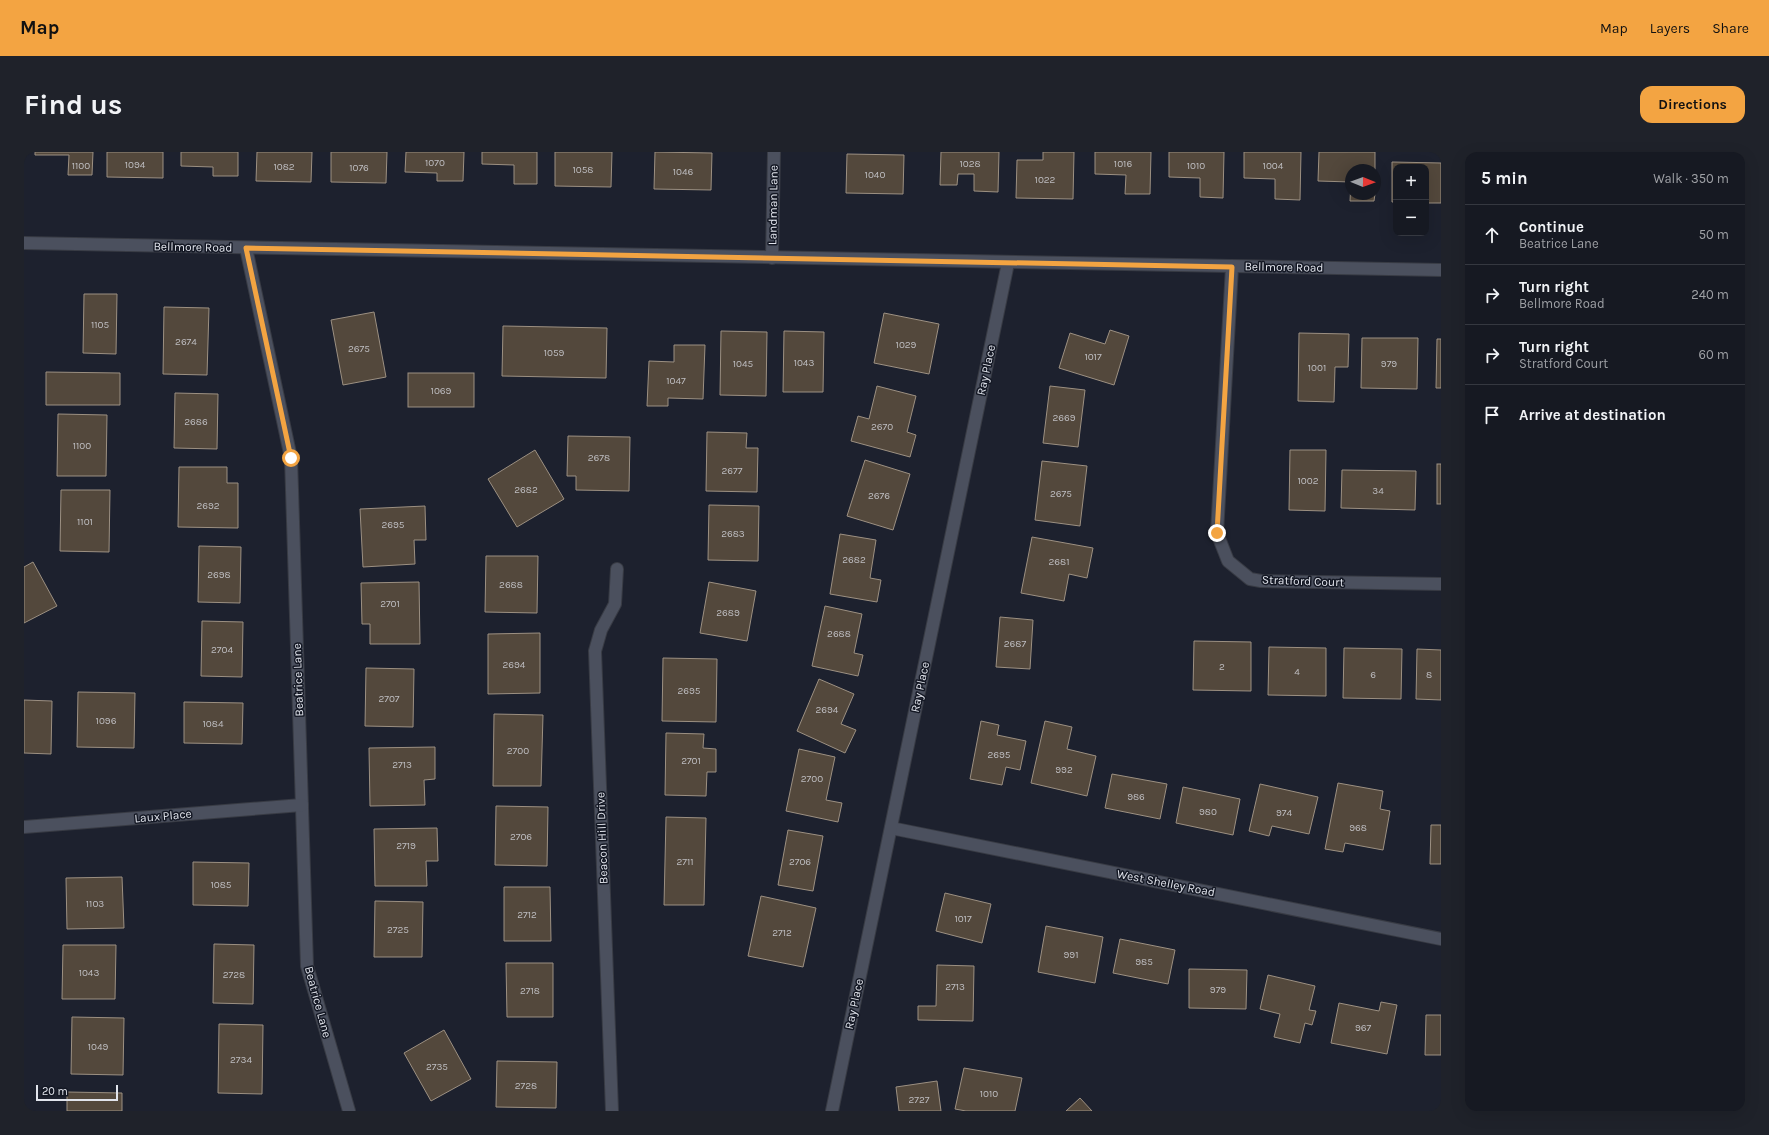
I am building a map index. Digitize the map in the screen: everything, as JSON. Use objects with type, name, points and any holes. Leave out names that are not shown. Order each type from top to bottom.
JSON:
[{"type":"street","name":"Landman Lane","points":[[772,258],[774,152]]},
{"type":"street","name":"Bellmore Road","points":[[24,243],[1008,263],[1048,262],[1232,267],[1441,270]]},
{"type":"street","name":"Beatrice Lane","points":[[246,248],[291,458],[307,966],[349,1111]]},
{"type":"street","name":"Ray Place","points":[[832,1111],[1008,263]]},
{"type":"street","name":"Stratford Court","points":[[1232,267],[1217,533],[1228,560],[1250,579],[1261,581],[1441,584]]},
{"type":"street","name":"Beacon Hill Drive","points":[[612,1111],[595,651],[601,630],[615,604],[617,569]]},
{"type":"street","name":"Laux Place","points":[[24,827],[302,805]]},
{"type":"street","name":"West Shelley Road","points":[[891,828],[1441,938]]},
{"type":"building","points":[[35,152],[93,152],[92,175],[68,175],[69,155],[35,155]]},
{"type":"building","points":[[107,152],[163,152],[163,178],[107,177]]},
{"type":"building","points":[[181,152],[238,152],[238,176],[213,176],[213,167],[181,166]]},
{"type":"building","points":[[257,152],[312,152],[311,182],[256,181]]},
{"type":"building","points":[[331,152],[387,152],[386,183],[331,182]]},
{"type":"building","points":[[406,152],[464,152],[463,181],[437,181],[437,173],[405,172]]},
{"type":"building","points":[[482,152],[537,152],[537,184],[514,184],[514,165],[482,164]]},
{"type":"building","points":[[555,152],[612,152],[611,187],[555,186]]},
{"type":"building","points":[[655,152],[712,153],[711,190],[654,189]]},
{"type":"building","points":[[941,152],[999,152],[998,192],[974,191],[974,174],[958,174],[957,185],[940,185]]},
{"type":"building","points":[[1043,152],[1074,152],[1073,199],[1016,198],[1017,160],[1043,160]]},
{"type":"building","points":[[1095,152],[1151,152],[1150,194],[1125,194],[1126,175],[1095,174]]},
{"type":"building","points":[[1169,152],[1224,152],[1223,198],[1200,197],[1200,178],[1169,177]]},
{"type":"building","points":[[1244,152],[1301,152],[1300,200],[1275,199],[1275,179],[1244,178]]},
{"type":"building","points":[[1319,152],[1375,152],[1375,164],[1345,164],[1345,182],[1318,181]]},
{"type":"building","points":[[847,154],[904,155],[903,194],[846,193]]},
{"type":"building","points":[[1392,162],[1441,163],[1441,203],[1429,203],[1429,164],[1393,164],[1392,202]]},
{"type":"building","points":[[1350,200],[1374,200],[1374,201]]},
{"type":"building","points":[[84,294],[117,294],[116,354],[83,353]]},
{"type":"building","points":[[164,307],[209,308],[207,375],[163,374]]},
{"type":"building","points":[[374,312],[386,377],[343,385],[331,320]]},
{"type":"building","points":[[884,313],[939,324],[929,374],[874,363]]},
{"type":"building","points":[[503,326],[607,328],[606,378],[502,376]]},
{"type":"building","points":[[1110,330],[1129,336],[1114,385],[1059,368],[1070,333],[1105,344]]},
{"type":"building","points":[[721,331],[767,332],[766,396],[720,395]]},
{"type":"building","points":[[784,331],[824,332],[823,392],[783,392]]},
{"type":"building","points":[[1299,333],[1349,334],[1348,367],[1335,367],[1334,402],[1298,401]]},
{"type":"building","points":[[1362,338],[1418,338],[1417,389],[1361,388]]},
{"type":"building","points":[[1437,339],[1441,339],[1441,388],[1436,388]]},
{"type":"building","points":[[674,345],[705,345],[703,399],[668,398],[668,406],[647,406],[649,361],[674,362]]},
{"type":"building","points":[[46,372],[120,373],[120,405],[46,405]]},
{"type":"building","points":[[408,373],[474,373],[474,407],[408,407]]},
{"type":"building","points":[[877,386],[916,396],[907,432],[916,435],[910,457],[851,441],[858,416],[869,419]]},
{"type":"building","points":[[1050,386],[1085,390],[1078,447],[1043,443]]},
{"type":"building","points":[[175,393],[218,394],[217,449],[174,448]]},
{"type":"building","points":[[58,414],[107,415],[106,476],[57,476]]},
{"type":"building","points":[[707,432],[747,433],[746,448],[758,448],[757,492],[706,491]]},
{"type":"building","points":[[568,436],[630,437],[629,491],[576,490],[576,476],[567,476]]},
{"type":"building","points":[[535,450],[564,499],[517,527],[488,479]]},
{"type":"building","points":[[1290,450],[1326,450],[1325,511],[1289,510]]},
{"type":"building","points":[[865,460],[910,474],[893,530],[847,516]]},
{"type":"building","points":[[1042,461],[1087,466],[1080,526],[1035,520]]},
{"type":"building","points":[[1437,464],[1441,464],[1441,504],[1437,504]]},
{"type":"building","points":[[179,467],[227,467],[227,483],[238,483],[238,528],[178,527]]},
{"type":"building","points":[[1342,470],[1416,471],[1415,510],[1341,508]]},
{"type":"building","points":[[61,490],[110,490],[109,552],[60,551]]},
{"type":"building","points":[[709,505],[759,506],[758,561],[708,560]]},
{"type":"building","points":[[425,506],[426,540],[414,540],[415,564],[363,567],[360,509]]},
{"type":"building","points":[[840,534],[876,540],[870,578],[881,580],[877,602],[830,594]]},
{"type":"building","points":[[1032,537],[1093,548],[1087,578],[1069,574],[1064,601],[1021,593]]},
{"type":"building","points":[[199,546],[241,547],[240,603],[198,602]]},
{"type":"building","points":[[486,556],[538,556],[537,613],[485,612]]},
{"type":"building","points":[[33,562],[57,606],[24,623],[24,567]]},
{"type":"building","points":[[419,582],[420,644],[370,644],[370,624],[362,624],[361,583]]},
{"type":"building","points":[[709,582],[756,591],[747,641],[700,633]]},
{"type":"building","points":[[825,606],[862,614],[854,653],[863,655],[858,676],[812,666]]},
{"type":"building","points":[[1000,617],[1033,620],[1030,669],[996,667]]},
{"type":"building","points":[[202,621],[243,622],[242,677],[201,676]]},
{"type":"building","points":[[540,633],[540,693],[488,694],[488,634]]},
{"type":"building","points":[[1194,641],[1251,642],[1251,691],[1193,690]]},
{"type":"building","points":[[1269,647],[1326,648],[1326,696],[1268,695]]},
{"type":"building","points":[[1344,648],[1402,649],[1401,699],[1343,698]]},
{"type":"building","points":[[1417,649],[1441,650],[1441,700],[1416,699]]},
{"type":"building","points":[[663,658],[717,659],[716,722],[662,721]]},
{"type":"building","points":[[366,668],[414,669],[413,727],[365,726]]},
{"type":"building","points":[[819,679],[854,694],[841,724],[856,730],[845,753],[797,731]]},
{"type":"building","points":[[78,692],[135,693],[134,748],[77,747]]},
{"type":"building","points":[[24,700],[52,701],[51,754],[24,753]]},
{"type":"building","points":[[184,702],[243,703],[242,744],[184,743]]},
{"type":"building","points":[[494,714],[543,715],[541,786],[493,786]]},
{"type":"building","points":[[981,721],[999,725],[997,735],[1026,741],[1020,770],[1006,767],[1002,785],[970,779]]},
{"type":"building","points":[[1045,721],[1072,727],[1067,749],[1096,756],[1087,796],[1031,783]]},
{"type":"building","points":[[666,733],[704,734],[703,748],[716,749],[716,772],[707,772],[706,796],[665,795]]},
{"type":"building","points":[[435,747],[435,779],[424,780],[425,805],[370,806],[369,748]]},
{"type":"building","points":[[799,749],[835,757],[826,800],[842,803],[838,822],[786,811]]},
{"type":"building","points":[[1112,774],[1167,784],[1160,819],[1105,808]]},
{"type":"building","points":[[1338,783],[1383,791],[1380,809],[1390,811],[1383,850],[1345,843],[1343,852],[1325,849]]},
{"type":"building","points":[[1260,784],[1318,797],[1309,834],[1272,826],[1269,836],[1249,831]]},
{"type":"building","points":[[1183,787],[1240,799],[1233,835],[1176,823]]},
{"type":"building","points":[[496,806],[548,807],[547,866],[495,865]]},
{"type":"building","points":[[666,817],[706,818],[704,905],[664,905]]},
{"type":"building","points":[[1431,825],[1441,825],[1441,864],[1430,864]]},
{"type":"building","points":[[437,828],[438,861],[426,861],[427,886],[375,886],[374,829]]},
{"type":"building","points":[[788,830],[823,836],[813,891],[778,885]]},
{"type":"building","points":[[193,862],[249,863],[248,906],[193,905]]},
{"type":"building","points":[[122,877],[124,928],[67,929],[66,878]]},
{"type":"building","points":[[504,887],[550,887],[551,941],[504,941]]},
{"type":"building","points":[[945,893],[991,904],[982,943],[936,931]]},
{"type":"building","points":[[761,896],[816,908],[803,967],[748,956]]},
{"type":"building","points":[[375,901],[423,902],[422,957],[374,957]]},
{"type":"building","points":[[1046,926],[1103,937],[1095,983],[1038,972]]},
{"type":"building","points":[[1120,939],[1175,950],[1168,984],[1113,973]]},
{"type":"building","points":[[214,944],[254,945],[253,1004],[213,1003]]},
{"type":"building","points":[[63,945],[116,945],[115,999],[62,999]]},
{"type":"building","points":[[506,963],[553,963],[553,1017],[507,1017]]},
{"type":"building","points":[[937,965],[974,966],[973,1021],[918,1020],[918,1006],[936,1006]]},
{"type":"building","points":[[1189,969],[1247,970],[1246,1009],[1189,1008]]},
{"type":"building","points":[[1268,975],[1315,986],[1309,1010],[1316,1011],[1312,1025],[1305,1023],[1300,1043],[1274,1037],[1280,1014],[1260,1009]]},
{"type":"building","points":[[1381,1002],[1397,1005],[1387,1054],[1331,1043],[1339,1003],[1379,1011]]},
{"type":"building","points":[[1426,1015],[1441,1015],[1441,1055],[1425,1055]]},
{"type":"building","points":[[72,1017],[124,1018],[123,1075],[71,1074]]},
{"type":"building","points":[[219,1024],[263,1025],[262,1094],[218,1093]]},
{"type":"building","points":[[444,1030],[471,1079],[431,1101],[404,1053]]},
{"type":"building","points":[[497,1061],[557,1062],[556,1108],[496,1107]]},
{"type":"building","points":[[964,1068],[1022,1078],[1015,1111],[966,1111],[955,1109]]},
{"type":"building","points":[[937,1081],[941,1111],[899,1111],[896,1087]]},
{"type":"building","points":[[67,1092],[122,1093],[122,1111],[67,1111]]},
{"type":"building","points":[[1080,1098],[1092,1111],[1066,1111]]},
{"type":"route","points":[[291,458],[246,248],[1008,263],[1040,262],[1232,267],[1217,533]]}]
